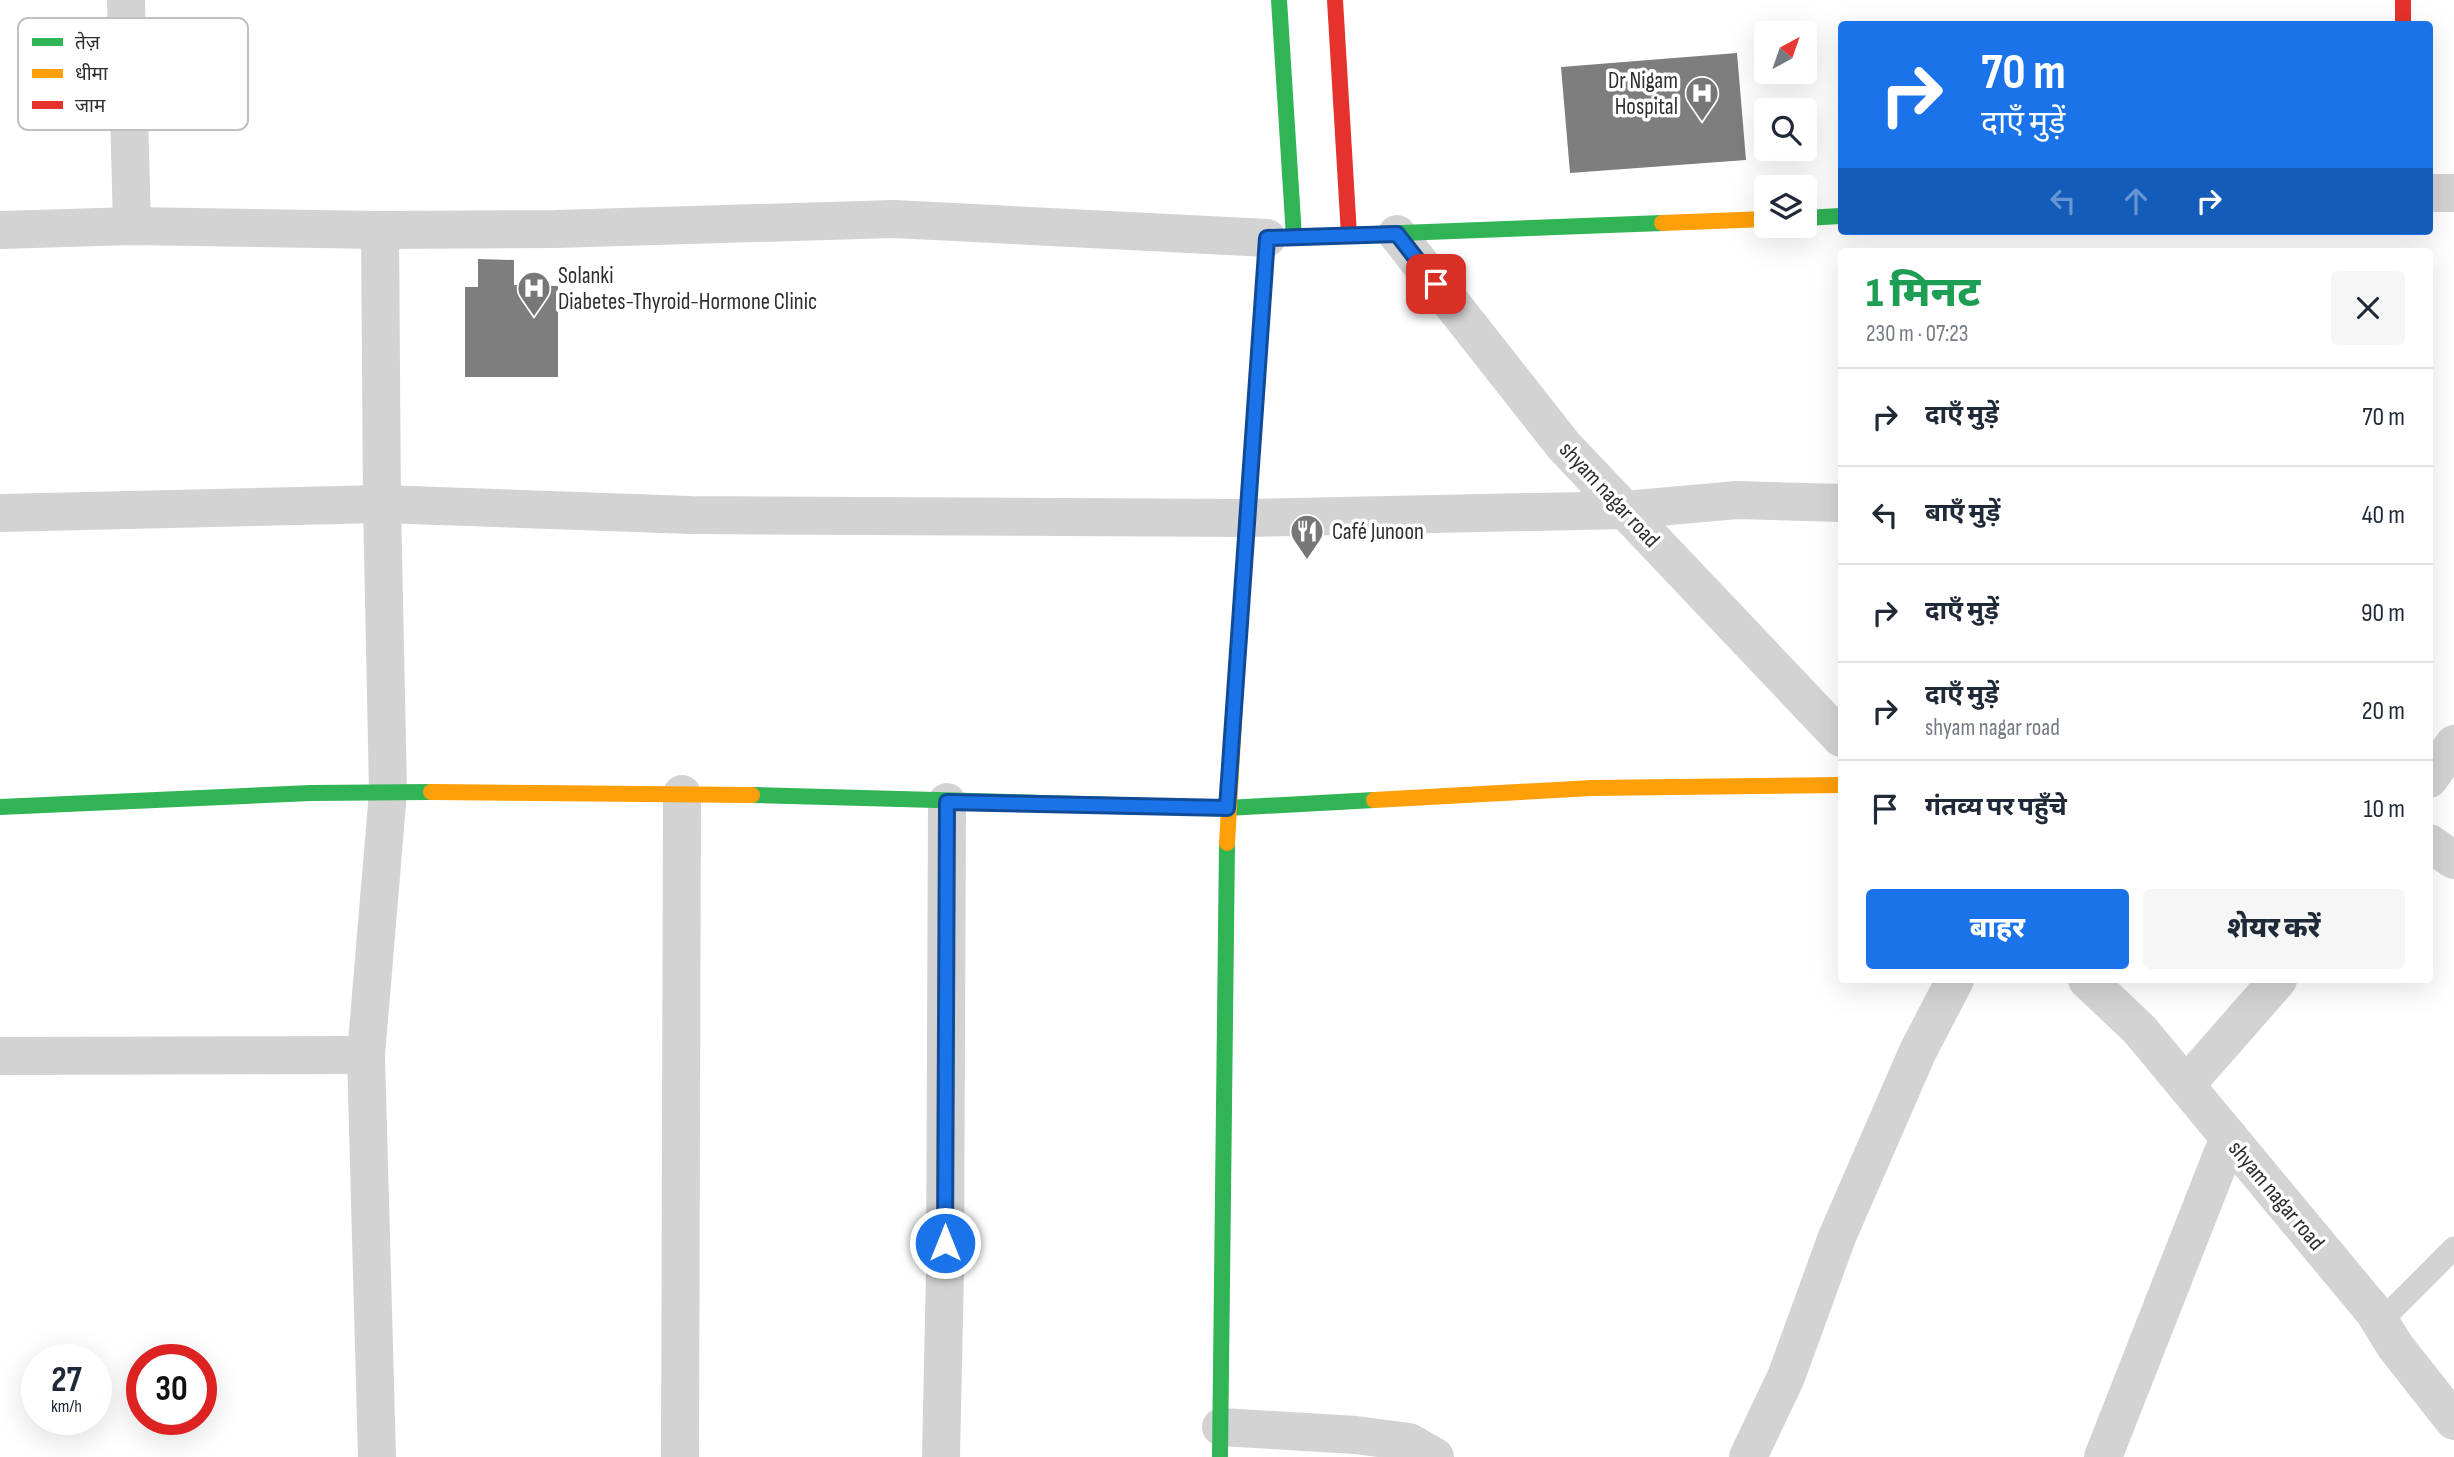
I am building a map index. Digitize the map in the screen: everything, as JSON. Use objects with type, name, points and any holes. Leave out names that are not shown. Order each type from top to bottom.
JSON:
[{"type":"street","points":[[126,0],[126,18]]},
{"type":"street","points":[[1279,0],[1280,238],[1247,517],[1227,808],[1221,1442],[1356,1434],[1409,1442],[1435,1457]]},
{"type":"street","points":[[1335,0],[1349,235]]},
{"type":"street","points":[[2403,0],[2403,21]]},
{"type":"street","points":[[129,130],[132,226]]},
{"type":"street","points":[[2433,193],[2454,193]]},
{"type":"street","points":[[1817,217],[1838,216]]},
{"type":"street","points":[[0,230],[132,226],[380,230],[556,229],[894,219],[1280,238],[1754,219]]},
{"type":"street","points":[[377,1457],[366,1055],[388,792],[380,230]]},
{"type":"street","name":"shyam nagar road","points":[[1397,234],[1564,446],[1838,735]]},
{"type":"street","points":[[0,513],[382,504],[691,515],[1247,517],[1625,510],[1737,500],[1838,503]]},
{"type":"street","points":[[2433,773],[2454,744]]},
{"type":"street","points":[[0,807],[388,792],[682,794],[1227,808],[1592,788],[1838,785]]},
{"type":"street","points":[[680,1457],[682,794]]},
{"type":"street","points":[[941,1457],[945,1271],[947,802]]},
{"type":"street","points":[[2433,846],[2454,860]]},
{"type":"street","points":[[1748,1457],[1786,1377],[1843,1224],[1918,1051],[1953,983]]},
{"type":"street","name":"shyam nagar road","points":[[2090,983],[2139,1028],[2380,1322],[2395,1346],[2454,1421]]},
{"type":"street","points":[[2186,1085],[2275,983]]},
{"type":"street","points":[[0,1056],[366,1055]]},
{"type":"street","points":[[2103,1457],[2229,1137]]},
{"type":"lane","points":[[2380,1322],[2454,1248]]},
{"type":"building","points":[[1737,53],[1746,160],[1570,173],[1561,67]]},
{"type":"building","points":[[478,259],[514,260],[514,285],[558,286],[558,377],[465,377],[465,287],[478,287]]},
{"type":"traffic: fast","points":[[1279,0],[1294,237]]},
{"type":"traffic: fast","points":[[1817,217],[1838,216]]},
{"type":"traffic: fast","points":[[1239,632],[1267,238],[1662,223]]},
{"type":"traffic: fast","points":[[0,807],[311,793],[431,792]]},
{"type":"traffic: fast","points":[[752,795],[1227,808],[1374,800]]},
{"type":"traffic: fast","points":[[1220,1457],[1227,843]]},
{"type":"traffic: slow","points":[[1662,223],[1754,219]]},
{"type":"traffic: slow","points":[[1227,843],[1239,632]]},
{"type":"traffic: slow","points":[[1374,800],[1592,788],[1838,785]]},
{"type":"traffic: slow","points":[[431,792],[752,795]]},
{"type":"traffic: jam","points":[[1335,0],[1349,235]]},
{"type":"traffic: jam","points":[[2403,0],[2403,21]]},
{"type":"place","name":"Dr Nigam Hospital","points":[[1702,123]]},
{"type":"place","name":"Solanki Diabetes-Thyroid-Hormone Clinic","points":[[534,318]]},
{"type":"place","name":"Café Junoon","points":[[1307,561]]},
{"type":"route","points":[[945,1243],[947,802],[1227,808],[1267,238],[1397,234],[1436,284]]}]
